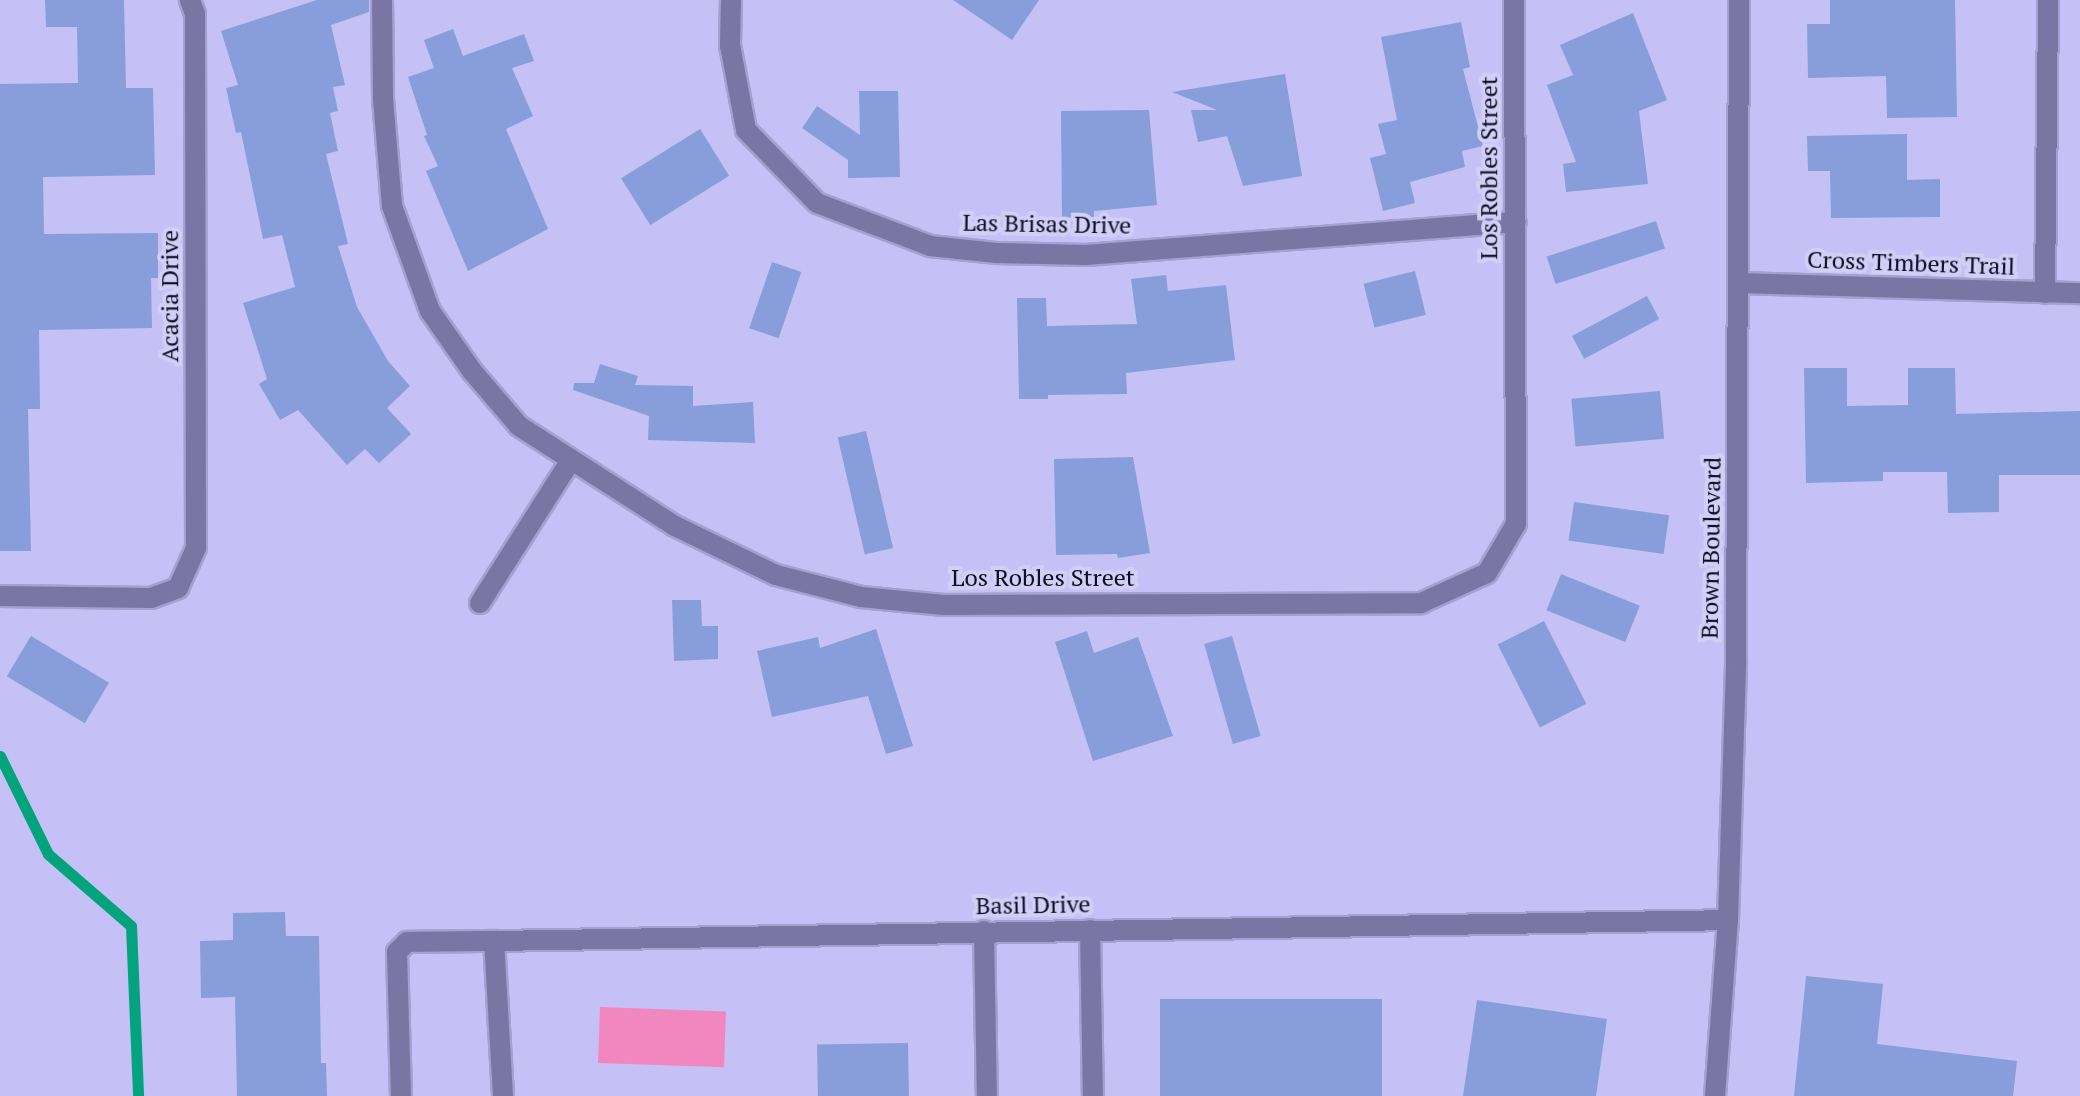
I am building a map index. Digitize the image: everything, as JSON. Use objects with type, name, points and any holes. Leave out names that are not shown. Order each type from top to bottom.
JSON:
[{"type":"street","name":"Acacia Drive","points":[[0,596],[151,598],[178,588],[196,548],[195,14],[190,0]]},
{"type":"street","name":"Los Robles Street","points":[[382,0],[383,99],[392,206],[430,311],[472,371],[519,426],[675,526],[776,575],[861,597],[944,605],[1421,603],[1487,573],[1516,524],[1514,0]]},
{"type":"street","name":"Las Brisas Drive","points":[[731,0],[730,45],[746,130],[817,203],[930,246],[997,253],[1086,255],[1516,222]]},
{"type":"street","name":"Brown Boulevard","points":[[1715,1096],[1728,920],[1736,661],[1739,0]]},
{"type":"street","points":[[2045,293],[2048,0]]},
{"type":"street","name":"Cross Timbers Trail","points":[[1740,283],[2080,293]]},
{"type":"street","points":[[480,603],[571,460]]},
{"type":"street","name":"Basil Drive","points":[[401,1096],[397,952],[407,942],[1728,920]]},
{"type":"street","points":[[1090,930],[1093,1096]]},
{"type":"street","points":[[984,931],[987,1096]]},
{"type":"street","points":[[494,941],[503,1096]]},
{"type":"shaded area","points":[[600,1007],[726,1011],[724,1067],[598,1063]]},
{"type":"building","points":[[45,0],[124,0],[126,88],[153,88],[155,175],[43,177],[44,234],[158,233],[158,278],[151,278],[152,328],[39,330],[40,409],[28,409],[31,551],[0,551],[0,84],[78,83],[77,27],[46,27]]},
{"type":"building","points":[[317,0],[369,0],[369,12],[331,25],[345,85],[333,87],[338,111],[330,113],[338,151],[326,154],[348,244],[338,246],[357,307],[388,361],[410,386],[387,408],[411,434],[379,463],[365,449],[347,465],[298,410],[280,420],[259,384],[267,379],[243,303],[295,287],[282,235],[263,239],[241,132],[236,133],[226,88],[238,85],[221,31]]},
{"type":"building","points":[[953,0],[1039,0],[1012,40]]},
{"type":"building","points":[[1830,0],[1955,0],[1957,117],[1887,118],[1886,76],[1808,78],[1807,24],[1830,24]]},
{"type":"building","points":[[1633,13],[1667,100],[1639,111],[1648,184],[1566,192],[1563,164],[1576,162],[1547,85],[1573,75],[1560,45]]},
{"type":"building","points":[[1461,22],[1470,67],[1463,69],[1483,146],[1462,151],[1465,167],[1410,182],[1415,203],[1383,211],[1370,158],[1386,154],[1378,124],[1397,120],[1381,37]]},
{"type":"building","points":[[453,29],[463,56],[524,34],[534,61],[512,68],[533,116],[506,129],[548,229],[468,271],[426,171],[438,166],[424,136],[427,135],[408,77],[434,68],[424,40]]},
{"type":"building","points":[[1285,74],[1302,176],[1243,186],[1227,136],[1198,142],[1191,110],[1217,110],[1172,92]]},
{"type":"building","points":[[859,91],[898,91],[900,177],[848,178],[848,160],[802,128],[817,106],[860,135]]},
{"type":"building","points":[[1149,110],[1157,205],[1094,211],[1094,217],[1062,218],[1061,111]]},
{"type":"building","points":[[700,129],[729,176],[650,225],[621,178]]},
{"type":"building","points":[[1907,134],[1907,180],[1940,179],[1940,217],[1831,218],[1830,171],[1808,171],[1807,136]]},
{"type":"building","points":[[1656,221],[1665,249],[1556,284],[1547,257]]},
{"type":"building","points":[[772,262],[801,272],[779,338],[749,328]]},
{"type":"building","points":[[1415,271],[1426,315],[1374,327],[1364,284]]},
{"type":"building","points":[[1166,275],[1168,291],[1226,285],[1235,360],[1126,373],[1127,394],[1048,395],[1048,399],[1019,399],[1017,298],[1046,298],[1047,326],[1137,324],[1131,279]]},
{"type":"building","points":[[1647,296],[1659,319],[1584,359],[1572,336]]},
{"type":"building","points":[[600,364],[638,376],[635,385],[693,386],[693,406],[753,402],[755,443],[648,440],[649,416],[573,390],[574,383],[594,383]]},
{"type":"building","points":[[1804,368],[1847,368],[1847,406],[1908,405],[1908,368],[1955,368],[1956,414],[2080,411],[2080,475],[1999,475],[1999,512],[1948,513],[1947,472],[1883,472],[1883,481],[1806,483]]},
{"type":"building","points":[[1660,391],[1664,439],[1576,447],[1571,399]]},
{"type":"building","points":[[866,431],[893,548],[865,554],[838,438]]},
{"type":"building","points":[[1133,457],[1150,553],[1118,558],[1117,554],[1056,555],[1054,459]]},
{"type":"building","points":[[1574,502],[1669,515],[1664,554],[1569,541]]},
{"type":"building","points":[[1561,574],[1640,606],[1625,642],[1546,610]]},
{"type":"building","points":[[672,600],[701,600],[702,626],[718,626],[718,659],[674,661]]},
{"type":"building","points":[[1544,621],[1586,704],[1540,727],[1498,645]]},
{"type":"building","points":[[876,629],[913,746],[886,754],[868,696],[772,717],[757,651],[818,637],[820,648]]},
{"type":"building","points":[[1087,631],[1094,653],[1138,637],[1173,736],[1093,761],[1055,642]]},
{"type":"building","points":[[31,636],[109,683],[85,723],[7,676]]},
{"type":"building","points":[[1232,636],[1261,736],[1233,744],[1204,644]]},
{"type":"building","points":[[285,912],[286,936],[319,936],[321,1063],[326,1063],[327,1096],[237,1096],[235,997],[201,998],[200,941],[233,940],[233,913]]},
{"type":"building","points":[[1806,976],[1883,984],[1877,1044],[2017,1061],[2013,1096],[1794,1096]]},
{"type":"building","points":[[1160,999],[1382,999],[1382,1096],[1160,1096]]},
{"type":"building","points":[[1477,1000],[1607,1019],[1596,1096],[1463,1096]]},
{"type":"building","points":[[908,1043],[909,1096],[818,1096],[817,1045]]},
{"type":"waterway","points":[[0,756],[48,854],[131,926],[138,1096]]}]
